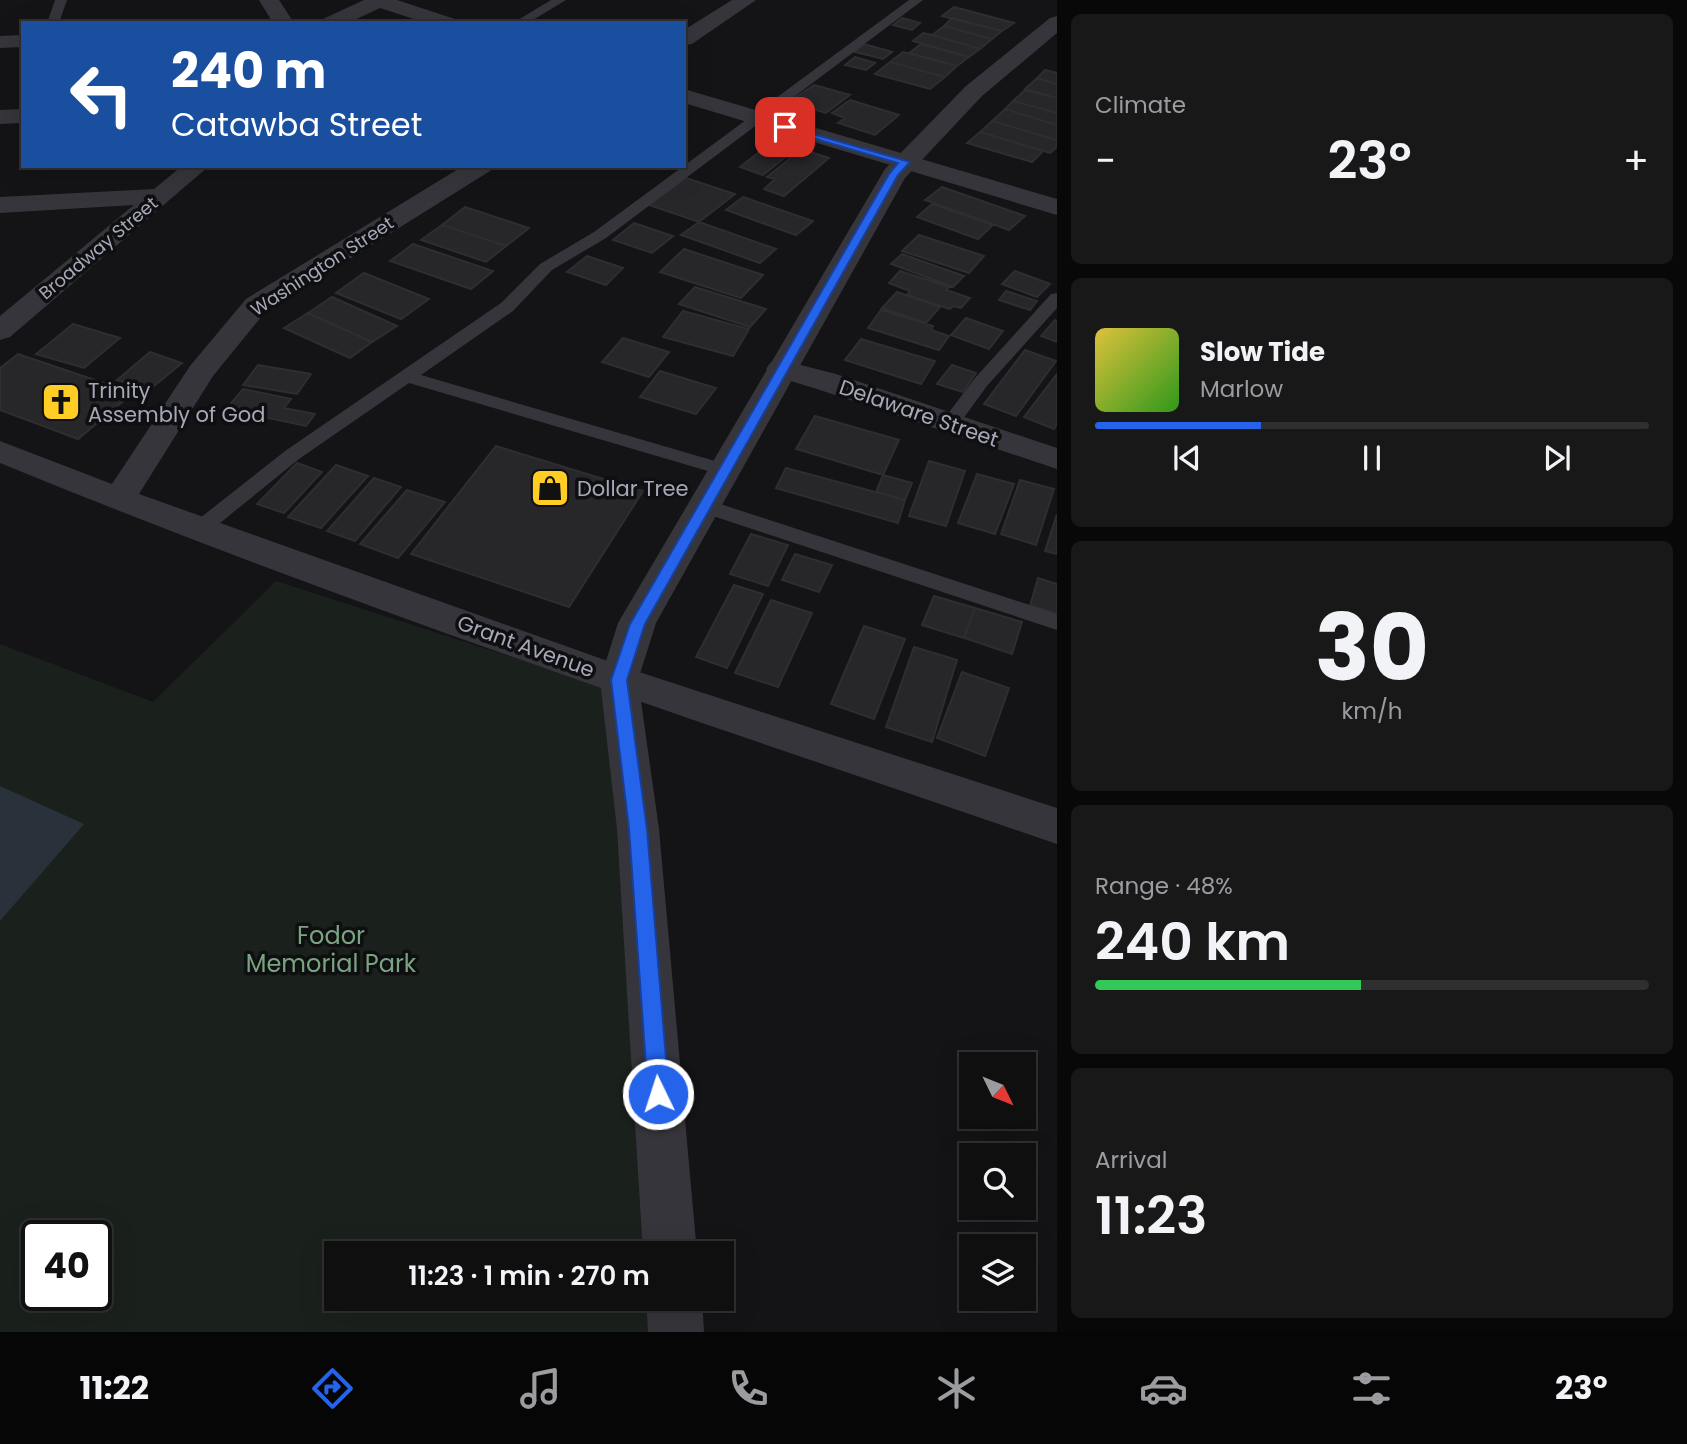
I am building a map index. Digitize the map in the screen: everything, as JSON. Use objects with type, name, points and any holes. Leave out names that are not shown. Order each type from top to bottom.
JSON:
[{"type":"street","points":[[269,0],[283,21]]},
{"type":"street","points":[[686,38],[746,0]]},
{"type":"street","points":[[335,21],[380,1],[442,21]]},
{"type":"street","points":[[669,1241],[638,829],[619,680],[637,624],[894,174],[974,91],[1057,22]]},
{"type":"street","points":[[0,42],[21,41]]},
{"type":"street","points":[[686,97],[1057,207]]},
{"type":"street","points":[[0,117],[21,116]]},
{"type":"street","name":"Broadway Street","points":[[0,331],[195,168]]},
{"type":"street","name":"Washington Street","points":[[119,499],[195,384],[240,321],[256,304],[478,168]]},
{"type":"street","points":[[0,205],[161,196]]},
{"type":"street","name":"Delaware Street","points":[[781,369],[825,381],[1057,459]]},
{"type":"street","name":"Grant Avenue","points":[[0,451],[119,499],[619,680],[1057,826]]},
{"type":"street","points":[[675,1311],[676,1332]]},
{"type":"lane","points":[[54,21],[61,0]]},
{"type":"lane","points":[[523,21],[560,0]]},
{"type":"lane","points":[[202,527],[292,455],[507,307],[546,267],[600,235],[916,0]]},
{"type":"lane","points":[[950,424],[981,382],[1057,298]]},
{"type":"lane","points":[[406,376],[725,470]]},
{"type":"lane","points":[[705,506],[1057,622]]},
{"type":"green space","name":"Fodor Memorial Park","points":[[276,581],[620,692],[653,1241],[324,1241],[324,1311],[658,1311],[659,1332],[0,1332],[0,644],[153,702]]},
{"type":"shaded area","points":[[0,786],[84,824],[0,921]]},
{"type":"building","points":[[954,7],[1014,23],[1002,31],[942,16]]},
{"type":"building","points":[[902,18],[920,23],[912,30],[893,25]]},
{"type":"building","points":[[952,18],[1002,31],[992,39],[944,26]]},
{"type":"building","points":[[944,26],[992,39],[980,49],[932,35]]},
{"type":"building","points":[[923,33],[980,49],[969,57],[913,41]]},
{"type":"building","points":[[864,44],[892,52],[883,59],[855,52]]},
{"type":"building","points":[[921,44],[969,57],[957,66],[909,53]]},
{"type":"building","points":[[903,52],[957,66],[945,77],[890,62]]},
{"type":"building","points":[[855,57],[875,63],[866,70],[845,65]]},
{"type":"building","points":[[890,62],[945,77],[930,89],[875,74]]},
{"type":"building","points":[[1045,70],[1057,73],[1057,84],[1037,78]]},
{"type":"building","points":[[1037,78],[1057,84],[1057,98],[1025,89]]},
{"type":"building","points":[[814,85],[850,95],[826,113],[789,102]]},
{"type":"building","points":[[1025,90],[1057,98],[1057,113],[1013,101]]},
{"type":"building","points":[[850,100],[899,115],[875,135],[838,123],[845,118],[832,113]]},
{"type":"building","points":[[1013,101],[1057,113],[1057,125],[1005,109]]},
{"type":"building","points":[[1005,109],[1057,125],[1057,140],[992,121]]},
{"type":"building","points":[[992,121],[1057,140],[1057,147],[1050,153],[980,132]]},
{"type":"building","points":[[980,132],[1043,151],[1032,162],[967,143]]},
{"type":"building","points":[[775,140],[798,147],[763,175],[740,167]]},
{"type":"building","points":[[801,149],[829,158],[784,196],[764,189],[775,179],[767,177]]},
{"type":"building","points":[[686,178],[735,194],[699,222],[649,205]]},
{"type":"building","points":[[942,187],[1025,216],[1009,230],[925,200]]},
{"type":"building","points":[[743,197],[813,221],[796,235],[726,210]]},
{"type":"building","points":[[932,204],[993,225],[978,239],[917,217]]},
{"type":"building","points":[[465,207],[529,228],[506,246],[442,225]]},
{"type":"building","points":[[699,222],[776,249],[760,263],[681,235]]},
{"type":"building","points":[[634,223],[673,236],[652,253],[613,240]]},
{"type":"building","points":[[442,225],[506,246],[486,262],[421,240]]},
{"type":"building","points":[[919,235],[984,256],[969,273],[902,251]]},
{"type":"building","points":[[413,244],[493,271],[471,289],[390,261]]},
{"type":"building","points":[[684,249],[763,275],[741,298],[660,272]]},
{"type":"building","points":[[902,254],[964,276],[953,287],[891,264]]},
{"type":"building","points":[[587,256],[623,268],[606,285],[567,272]]},
{"type":"building","points":[[900,271],[949,287],[946,290],[970,298],[961,308],[953,306],[950,309],[907,295],[910,291],[889,283]]},
{"type":"building","points":[[1015,271],[1050,284],[1037,297],[1002,284]]},
{"type":"building","points":[[364,273],[429,299],[401,319],[336,293]]},
{"type":"building","points":[[695,287],[766,309],[750,327],[679,304]]},
{"type":"building","points":[[1006,291],[1037,301],[1030,310],[999,300]]},
{"type":"building","points":[[897,292],[940,307],[926,323],[882,308]]},
{"type":"building","points":[[332,297],[397,326],[372,342],[308,313]]},
{"type":"building","points":[[881,310],[933,326],[931,330],[949,336],[939,350],[868,328]]},
{"type":"building","points":[[683,311],[749,329],[733,356],[663,337]]},
{"type":"building","points":[[308,313],[372,342],[350,358],[284,328]]},
{"type":"building","points":[[966,318],[1003,331],[989,349],[951,335]]},
{"type":"building","points":[[1057,321],[1057,342],[1041,336]]},
{"type":"building","points":[[73,324],[120,338],[84,368],[36,354]]},
{"type":"building","points":[[623,338],[669,352],[649,377],[602,362]]},
{"type":"building","points":[[861,339],[935,361],[921,384],[845,360]]},
{"type":"building","points":[[1025,350],[1056,361],[1016,416],[984,404]]},
{"type":"building","points":[[150,352],[182,363],[149,390],[117,380]]},
{"type":"building","name":"Trinity Assembly of God","points":[[18,354],[133,393],[78,439],[0,410],[0,368]]},
{"type":"building","points":[[258,365],[311,374],[297,394],[243,385]]},
{"type":"building","points":[[952,365],[976,373],[963,392],[937,384]]},
{"type":"building","points":[[660,371],[716,388],[696,414],[640,397]]},
{"type":"building","points":[[1057,374],[1057,424],[1054,429],[1024,417]]},
{"type":"building","points":[[243,389],[291,399],[284,408],[315,414],[306,426],[226,409]]},
{"type":"building","points":[[815,416],[899,440],[883,475],[796,449]]},
{"type":"building","points":[[496,446],[643,491],[569,607],[411,554]]},
{"type":"building","points":[[929,461],[965,471],[946,526],[909,516]]},
{"type":"building","points":[[297,463],[322,472],[284,513],[257,504]]},
{"type":"building","points":[[336,465],[368,476],[321,528],[288,517]]},
{"type":"building","points":[[786,468],[905,500],[898,523],[776,488]]},
{"type":"building","points":[[977,474],[1014,484],[995,534],[958,523]]},
{"type":"building","points":[[883,475],[912,483],[905,500],[876,492]]},
{"type":"building","points":[[374,478],[401,487],[355,541],[327,531]]},
{"type":"building","points":[[1020,480],[1054,489],[1036,545],[1001,534]]},
{"type":"building","points":[[407,490],[445,502],[398,558],[360,544]]},
{"type":"building","points":[[1057,514],[1057,554],[1045,551]]},
{"type":"building","points":[[751,534],[788,545],[768,586],[730,574]]},
{"type":"building","points":[[795,554],[832,565],[819,592],[782,580]]},
{"type":"building","points":[[1038,578],[1057,584],[1057,613],[1030,606]]},
{"type":"building","points":[[734,585],[763,594],[727,668],[696,657]]},
{"type":"building","points":[[934,596],[975,608],[964,638],[922,625]]},
{"type":"building","points":[[771,600],[812,613],[778,687],[735,673]]},
{"type":"building","points":[[975,608],[1022,622],[1012,654],[964,638]]},
{"type":"building","points":[[864,626],[905,639],[874,719],[831,704]]},
{"type":"building","points":[[914,647],[957,660],[932,742],[886,727]]},
{"type":"building","points":[[962,672],[1009,688],[985,756],[937,738]]},
{"type":"place","name":"Trinity Assembly of God","points":[[61,402]]},
{"type":"place","name":"Dollar Tree","points":[[550,488]]},
{"type":"route","points":[[658,1094],[638,829],[619,680],[637,624],[793,348],[894,174],[904,162],[785,127]]}]
